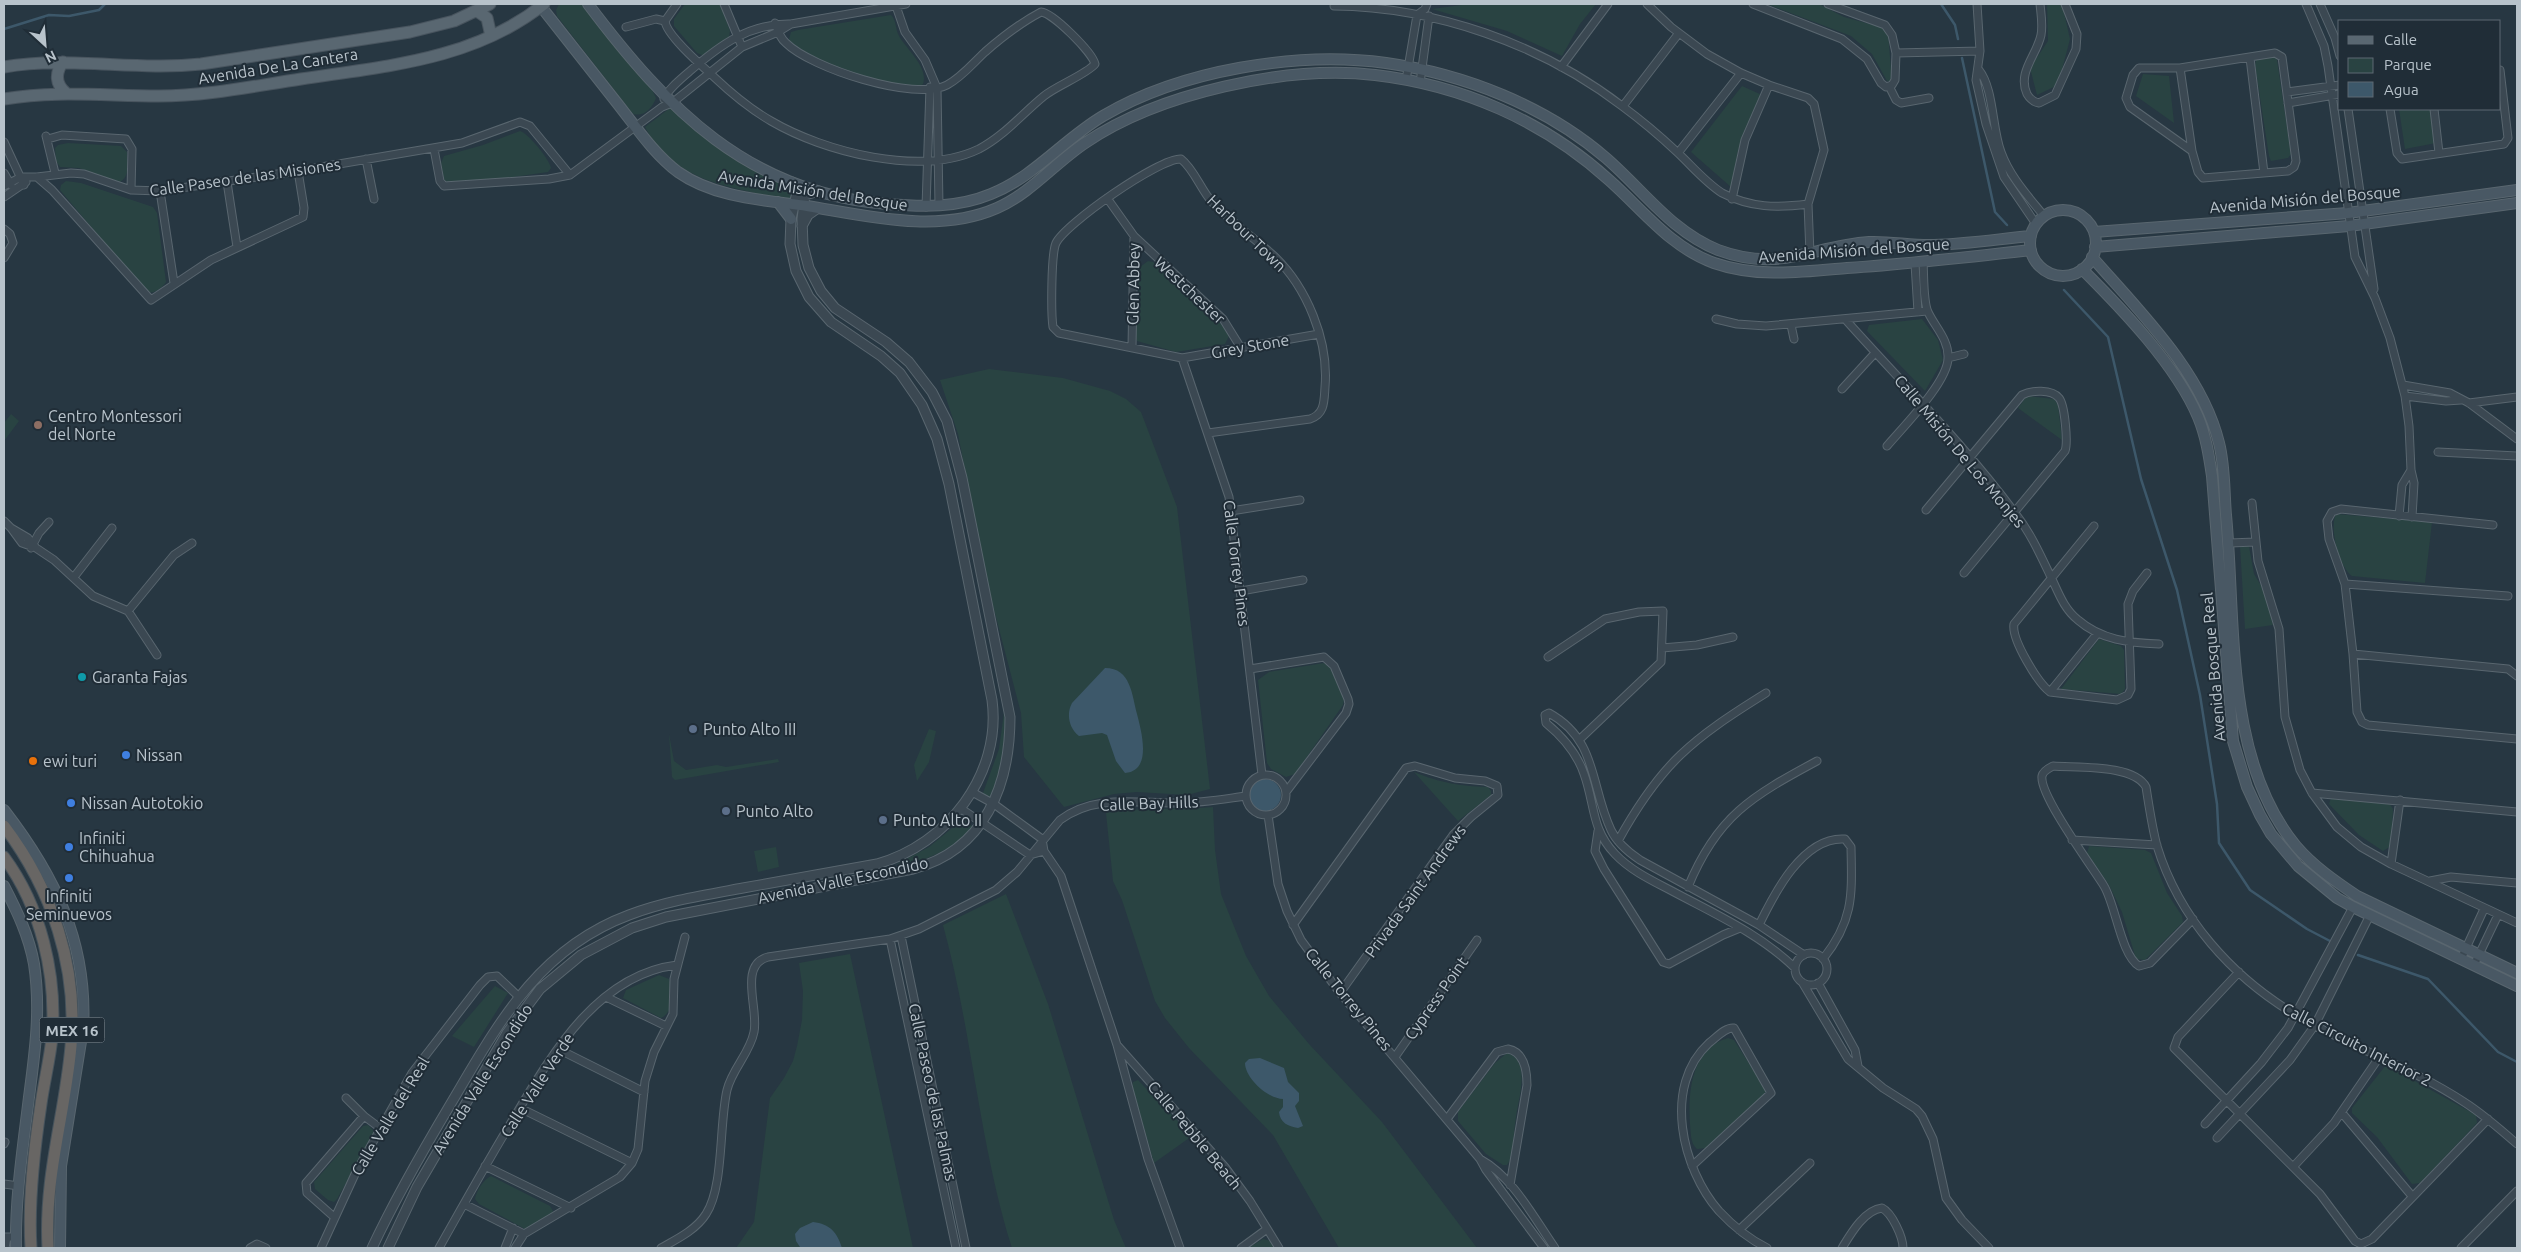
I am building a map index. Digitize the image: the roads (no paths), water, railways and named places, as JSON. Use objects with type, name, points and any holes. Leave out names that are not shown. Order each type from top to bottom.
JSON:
[{"type":"highway","name":"MEX 16","points":[[4,826],[46,895],[60,936],[71,990],[71,1046],[49,1181],[48,1248]]},
{"type":"highway","name":"MEX 16","points":[[4,857],[26,893],[34,912],[48,959],[52,986],[52,1037],[34,1170],[31,1248]]},
{"type":"main road","name":"Avenida De La Cantera","points":[[4,67],[63,62],[167,67],[201,64],[410,32],[439,25],[477,11],[490,4]]},
{"type":"main road","name":"Avenida Misión del Bosque","points":[[588,4],[666,102],[715,141],[792,182],[819,191],[878,204],[926,207],[973,201],[1007,186],[1081,130],[1121,106],[1162,89],[1226,72],[1266,64],[1326,59],[1364,61],[1408,67],[1463,80],[1506,97],[1575,135],[1607,159],[1681,229],[1707,245],[1742,257],[1757,259],[1790,258],[1868,242],[1951,244],[2031,236]]},
{"type":"main road","name":"Avenida De La Cantera","points":[[4,99],[66,93],[158,96],[208,94],[430,59],[449,54],[491,36],[541,5]]},
{"type":"main road","name":"Avenida Misión del Bosque","points":[[541,5],[635,126],[661,156],[694,182],[719,192],[778,202],[911,221],[960,219],[984,213],[1023,193],[1081,146],[1108,129],[1142,113],[1246,82],[1304,74],[1351,74],[1406,80],[1480,101],[1550,135],[1606,177],[1673,241],[1711,262],[1729,268],[1766,273],[1919,263],[2031,250]]},
{"type":"main road","points":[[477,11],[487,18],[491,36]]},
{"type":"main road","points":[[63,62],[59,68],[57,82],[66,93]]},
{"type":"main road","points":[[1204,93],[1226,72]]},
{"type":"main road","name":"Avenida Misión del Bosque","points":[[2094,232],[2348,213],[2517,190]]},
{"type":"main road","points":[[778,202],[791,219]]},
{"type":"main road","name":"Avenida Misión del Bosque","points":[[2095,247],[2349,226],[2517,203]]},
{"type":"main road","points":[[2070,210],[2085,218],[2094,232],[2095,247],[2092,258],[2082,269],[2063,276],[2052,274],[2042,269],[2035,260],[2031,250],[2031,236],[2040,220],[2053,212],[2070,210]]},
{"type":"main road","points":[[1919,263],[1928,254],[1951,244]]},
{"type":"main road","name":"Avenida Bosque Real","points":[[2092,258],[2147,321],[2188,375],[2206,405],[2219,443],[2230,543],[2233,740],[2247,787],[2260,815],[2274,838],[2298,866],[2324,889],[2353,908],[2517,986]]},
{"type":"main road","name":"Avenida Bosque Real","points":[[2082,269],[2128,318],[2175,376],[2198,418],[2207,444],[2212,476],[2230,639],[2249,754],[2267,801],[2291,839],[2318,868],[2357,896],[2517,973]]},
{"type":"main road","points":[[4,810],[37,855],[59,897],[76,952],[83,997],[84,1010],[80,1060],[61,1166],[60,1248]]},
{"type":"main road","points":[[4,886],[22,922],[34,962],[38,992],[37,1035],[19,1186],[9,1237],[16,1248]]},
{"type":"street","points":[[665,21],[677,4]]},
{"type":"street","points":[[724,4],[742,47]]},
{"type":"street","points":[[666,102],[700,63],[737,35],[775,23],[791,24],[906,4]]},
{"type":"street","points":[[1561,67],[1608,4]]},
{"type":"street","points":[[1647,4],[1679,33],[1707,54],[1741,73],[1808,98],[1816,108],[1824,150],[1808,204],[1810,254]]},
{"type":"street","points":[[1752,4],[1842,39],[1861,52],[1881,82],[1889,86],[1896,100],[1901,103],[1929,98]]},
{"type":"street","points":[[1828,4],[1885,25],[1892,35],[1896,53],[1895,80],[1889,86]]},
{"type":"street","points":[[1977,4],[1980,51],[1979,70],[1985,80],[1998,154],[2040,220]]},
{"type":"street","points":[[2040,4],[2041,34],[2028,63],[2025,77],[2027,93],[2031,100],[2039,103],[2055,95],[2076,49],[2077,34],[2066,4]]},
{"type":"street","points":[[2306,4],[2324,46],[2336,85],[2349,226],[2355,257],[2375,298],[2390,338],[2405,396],[2409,426],[2410,470],[2414,487],[2412,517]]},
{"type":"street","points":[[2320,4],[2338,49]]},
{"type":"street","points":[[896,6],[905,32],[925,60],[936,84],[939,206]]},
{"type":"street","points":[[1334,6],[1371,7],[1417,15],[1501,39],[1561,67],[1623,106],[1678,153],[1707,182],[1732,199],[1763,207],[1808,204]]},
{"type":"street","points":[[1406,80],[1417,15],[1426,6],[1430,18],[1420,83]]},
{"type":"street","points":[[665,21],[668,31],[708,72],[751,108],[771,121],[808,138],[863,154],[926,160],[964,154],[990,143],[1045,95],[1095,64],[1091,54],[1051,15],[1041,12],[987,51],[956,79],[936,84],[928,89],[889,85],[835,70],[797,52],[787,45],[778,32],[775,23]]},
{"type":"street","points":[[626,27],[656,19],[665,21]]},
{"type":"street","points":[[434,149],[440,181],[444,186],[549,179],[570,175],[742,47],[778,32],[791,24]]},
{"type":"street","points":[[1623,106],[1679,33]]},
{"type":"street","points":[[1896,53],[1980,51]]},
{"type":"street","points":[[2180,68],[2192,151],[2198,172],[2203,178],[2288,171],[2295,164],[2287,92],[2280,54],[2276,53],[2180,68],[2140,68],[2133,74],[2126,98],[2130,107],[2192,151]]},
{"type":"street","points":[[2250,58],[2264,173]]},
{"type":"street","points":[[1678,153],[1741,73]]},
{"type":"street","points":[[2390,110],[2397,153],[2400,158],[2406,159],[2507,142],[2501,78]]},
{"type":"street","points":[[1732,199],[1745,140],[1769,85]]},
{"type":"street","points":[[2287,92],[2336,85]]},
{"type":"street","points":[[926,207],[928,89]]},
{"type":"street","points":[[2309,89],[2311,99]]},
{"type":"street","points":[[2288,103],[2336,94]]},
{"type":"street","points":[[2348,110],[2375,298]]},
{"type":"street","points":[[2434,110],[2440,153]]},
{"type":"street","name":"Calle Paseo de las Misiones","points":[[7,184],[25,177],[37,178],[55,173],[84,174],[131,190],[160,191],[434,149],[474,140],[524,122],[570,175]]},
{"type":"street","points":[[55,173],[47,138],[62,135],[126,139],[132,150],[131,190]]},
{"type":"street","points":[[4,142],[5,150],[25,177],[24,185],[4,197]]},
{"type":"street","points":[[366,159],[374,199]]},
{"type":"street","name":"Harbour Town","points":[[1182,358],[1059,333],[1053,327],[1055,246],[1061,236],[1107,198],[1155,169],[1176,159],[1181,159],[1214,205],[1273,256],[1288,272],[1302,292],[1319,334],[1325,378],[1322,409],[1319,414],[1310,419],[1208,433]]},
{"type":"street","points":[[37,178],[52,190],[151,300],[174,283],[237,247],[304,217],[298,171]]},
{"type":"street","points":[[4,173],[7,184],[14,190]]},
{"type":"street","points":[[227,182],[237,247]]},
{"type":"street","name":"Avenida Valle Escondido","points":[[388,1248],[417,1187],[507,1033],[529,1002],[556,974],[598,945],[650,922],[817,886],[924,866],[954,850],[981,823],[994,804],[1006,767],[1010,717],[952,437],[932,392],[910,362],[886,342],[835,308],[821,291],[809,268],[803,245],[797,192],[792,182]]},
{"type":"street","points":[[160,191],[174,283]]},
{"type":"street","points":[[799,205],[805,195],[819,191]]},
{"type":"street","name":"Glen Abbey","points":[[1107,198],[1134,236],[1132,348]]},
{"type":"street","name":"Avenida Valle Escondido","points":[[372,1248],[411,1170],[489,1038],[518,996],[548,964],[563,952],[595,930],[628,915],[680,900],[877,864],[906,854],[937,834],[960,808],[972,792],[988,756],[993,707],[940,446],[922,405],[900,373],[881,356],[831,322],[809,297],[793,262],[789,236],[791,219],[799,205]]},
{"type":"street","points":[[802,226],[808,215],[818,208]]},
{"type":"street","points":[[4,229],[10,234],[13,243],[4,258]]},
{"type":"street","name":"Westchester","points":[[1134,236],[1223,319],[1241,348]]},
{"type":"street","points":[[1887,446],[1923,405],[1944,374],[1948,358],[1942,337],[1927,311],[1919,263]]},
{"type":"street","points":[[1918,312],[1919,263]]},
{"type":"street","points":[[1716,319],[1737,324],[1791,324],[1927,311]]},
{"type":"street","name":"Calle Misión De Los Monjes","points":[[1845,319],[1923,405],[2016,513],[2033,540],[2067,609],[2077,620],[2097,634],[2128,643],[2159,644]]},
{"type":"street","points":[[1791,324],[1794,339]]},
{"type":"street","name":"Grey Stone","points":[[1182,358],[1319,334]]},
{"type":"street","points":[[1842,389],[1876,353]]},
{"type":"street","points":[[1948,358],[1964,354]]},
{"type":"street","name":"Calle Torrey Pines","points":[[1182,358],[1224,480],[1231,512],[1262,775]]},
{"type":"street","points":[[2402,385],[2440,390],[2469,403],[2517,440]]},
{"type":"street","points":[[1926,510],[2022,394],[2029,391],[2052,393],[2058,396],[2061,402],[2066,447],[2016,513],[1964,573]]},
{"type":"street","points":[[2405,396],[2446,401],[2461,400]]},
{"type":"street","points":[[2469,403],[2517,397]]},
{"type":"street","points":[[2438,452],[2517,456]]},
{"type":"street","points":[[2399,516],[2402,485],[2410,470]]},
{"type":"street","points":[[1231,512],[1300,500]]},
{"type":"street","points":[[2252,503],[2254,542],[2279,629],[2286,716],[2300,770],[2312,793],[2337,827],[2350,838],[2391,864],[2517,923]]},
{"type":"street","points":[[2493,525],[2341,509],[2330,514],[2328,521],[2329,539],[2345,584],[2357,712],[2365,724],[2517,739]]},
{"type":"street","points":[[4,521],[11,528],[28,538],[33,547],[54,560],[93,596],[128,611],[157,655]]},
{"type":"street","points":[[33,547],[39,532],[49,522]]},
{"type":"street","points":[[2094,526],[2051,577],[2013,627],[2014,635],[2035,676],[2050,692],[2118,700],[2127,696],[2131,689],[2128,643],[2130,597],[2147,573]]},
{"type":"street","points":[[74,577],[112,528]]},
{"type":"street","points":[[128,611],[174,555],[192,542]]},
{"type":"street","points":[[2230,543],[2254,542]]},
{"type":"street","points":[[1241,591],[1303,580]]},
{"type":"street","points":[[2345,584],[2508,596]]},
{"type":"street","points":[[1548,657],[1605,619],[1639,612],[1662,611],[1661,662],[1579,740]]},
{"type":"street","points":[[2050,692],[2097,634]]},
{"type":"street","points":[[1662,648],[1697,645],[1733,637]]},
{"type":"street","points":[[2353,654],[2508,669],[2517,676]]},
{"type":"street","points":[[1250,669],[1324,656],[1334,666],[1348,699],[1349,704],[1346,712],[1286,792],[1282,807],[1268,815],[1253,810],[1246,796],[1248,785],[1262,775],[1278,778],[1286,792]]},
{"type":"street","points":[[1618,841],[1642,798],[1674,759],[1713,726],[1766,693]]},
{"type":"street","points":[[1804,955],[1759,925],[1640,860],[1618,841],[1608,822],[1591,761],[1579,740],[1552,714],[1545,715],[1544,720],[1561,735],[1579,762],[1584,774],[1598,831],[1616,856],[1637,872],[1774,948],[1795,968],[1798,978],[1844,1053],[1883,1088],[1916,1109],[1922,1116],[1933,1139],[1946,1198],[1962,1220],[1989,1248]]},
{"type":"street","points":[[1688,887],[1705,849],[1728,819],[1759,794],[1817,761]]},
{"type":"street","name":"Privada Saint Andrews","points":[[1293,925],[1406,768],[1415,766],[1455,778],[1485,781],[1497,786],[1498,795],[1466,821],[1453,835],[1340,993]]},
{"type":"street","name":"Calle Circuito Interior 2","points":[[2072,840],[2043,782],[2045,771],[2053,766],[2126,772],[2142,780],[2146,787],[2157,845],[2178,897],[2217,951],[2269,998],[2315,1025],[2440,1087],[2488,1119],[2517,1144]]},
{"type":"street","points":[[972,792],[994,804],[1042,839]]},
{"type":"street","points":[[2312,793],[2517,812]]},
{"type":"street","name":"Calle Bay Hills","points":[[661,1248],[694,1228],[711,1206],[716,1185],[726,1092],[733,1072],[748,1048],[755,1030],[752,972],[754,966],[762,959],[901,936],[996,890],[1007,882],[1042,839],[1067,814],[1094,804],[1122,801],[1181,803],[1246,796]]},
{"type":"street","points":[[2391,864],[2400,800]]},
{"type":"street","points":[[960,808],[1030,855],[1044,851]]},
{"type":"street","name":"Calle Torrey Pines","points":[[1268,815],[1275,872],[1293,925],[1309,953],[1340,993],[1480,1159],[1486,1170],[1544,1248]]},
{"type":"street","points":[[1598,831],[1595,851],[1604,869],[1663,962],[1669,964],[1740,928]]},
{"type":"street","name":"Calle Pebble Beach","points":[[1042,839],[1044,851],[1061,876],[1117,1045],[1148,1159],[1180,1248]]},
{"type":"street","points":[[1759,925],[1783,880],[1800,860],[1824,842],[1845,839],[1851,847],[1849,910],[1843,931],[1823,960]]},
{"type":"street","points":[[2072,840],[2157,845]]},
{"type":"street","points":[[2072,840],[2104,886],[2129,952],[2139,966],[2150,963],[2193,919]]},
{"type":"street","points":[[816,875],[817,886]]},
{"type":"street","points":[[2430,881],[2451,877],[2517,883]]},
{"type":"street","points":[[2204,1124],[2275,1048],[2296,1015],[2353,908]]},
{"type":"street","points":[[2461,959],[2484,909]]},
{"type":"street","points":[[2217,1138],[2290,1060],[2315,1025],[2370,915]]},
{"type":"street","points":[[2474,965],[2498,915]]},
{"type":"street","name":"Calle Paseo de las Palmas","points":[[901,936],[966,1248]]},
{"type":"street","points":[[515,1248],[524,1234],[571,1208],[620,1177],[632,1163],[638,1149],[644,1092],[654,1052],[675,1004],[674,979],[685,937]]},
{"type":"street","name":"Calle Paseo de las Palmas","points":[[890,939],[956,1248]]},
{"type":"street","name":"Cypress Point","points":[[1395,1057],[1477,940]]},
{"type":"street","points":[[1795,968],[1799,958],[1804,955],[1814,954],[1823,960],[1826,970],[1825,975],[1818,983],[1807,984],[1802,982]]},
{"type":"street","name":"Calle Valle Verde","points":[[439,1248],[520,1108],[558,1050],[579,1023],[606,997],[646,973],[677,965]]},
{"type":"street","points":[[2239,972],[2178,1037],[2174,1046],[2176,1051],[2320,1194],[2355,1241],[2360,1244],[2372,1238],[2488,1119]]},
{"type":"street","name":"Calle Valle del Real","points":[[321,1248],[334,1217],[380,1128],[412,1073],[484,980],[497,976],[518,996]]},
{"type":"street","points":[[1818,983],[1855,1050],[1858,1066]]},
{"type":"street","points":[[606,997],[666,1026]]},
{"type":"street","points":[[1692,1166],[1771,1093],[1734,1028],[1725,1030],[1703,1049],[1694,1062],[1685,1081],[1682,1121],[1692,1166],[1711,1200],[1739,1230],[1768,1248]]},
{"type":"street","name":"Calle Pebble Beach","points":[[1117,1045],[1225,1167],[1279,1248]]},
{"type":"street","points":[[1447,1119],[1497,1052],[1508,1049],[1518,1054],[1525,1068],[1527,1085],[1510,1185]]},
{"type":"street","points":[[558,1050],[644,1092]]},
{"type":"street","points":[[2293,1167],[2342,1113],[2380,1056]]},
{"type":"street","points":[[346,1098],[364,1116],[380,1128]]},
{"type":"street","points":[[520,1108],[632,1163]]},
{"type":"street","points":[[2342,1113],[2412,1196]]},
{"type":"street","points":[[334,1217],[307,1193],[306,1183],[364,1116]]},
{"type":"street","name":"Calle Torrey Pines","points":[[1480,1159],[1495,1169],[1510,1185],[1555,1248]]},
{"type":"street","points":[[1739,1230],[1810,1163]]},
{"type":"street","points":[[485,1166],[571,1208]]},
{"type":"street","points":[[4,1184],[19,1186]]},
{"type":"street","points":[[2461,1248],[2517,1191]]},
{"type":"street","points":[[464,1204],[524,1234]]},
{"type":"street","points":[[1842,1248],[1852,1232],[1870,1212],[1882,1208],[1888,1214],[1902,1241],[1903,1248]]},
{"type":"street","points":[[504,1248],[514,1228]]},
{"type":"street","points":[[1240,1248],[1267,1229]]},
{"type":"street","points":[[5,1248],[9,1237]]},
{"type":"street","points":[[250,1248],[257,1244],[266,1248]]},
{"type":"water","points":[[1105,668],[1114,669],[1120,673],[1132,691],[1141,730],[1143,749],[1142,758],[1134,771],[1125,773],[1116,761],[1107,735],[1102,733],[1079,736],[1071,725],[1069,712],[1072,703]]},
{"type":"water","points":[[1265,779],[1271,780],[1276,784],[1280,789],[1280,801],[1276,806],[1271,810],[1265,811],[1259,810],[1254,806],[1250,801],[1249,795],[1250,789],[1254,784],[1259,780]]},
{"type":"water","points":[[1260,1058],[1284,1068],[1288,1082],[1299,1093],[1299,1101],[1295,1106],[1303,1126],[1294,1127],[1283,1121],[1279,1112],[1283,1107],[1283,1099],[1264,1092],[1249,1075],[1245,1063],[1249,1059]]},
{"type":"water","points":[[813,1222],[824,1225],[832,1230],[838,1237],[842,1248],[800,1247],[796,1241],[795,1234],[800,1228]]},
{"type":"waterway","points":[[4,29],[49,15],[69,16],[99,10],[105,4]]},
{"type":"waterway","points":[[1941,4],[1955,25],[1958,39]]},
{"type":"waterway","points":[[1962,58],[1995,212],[2007,225]]},
{"type":"waterway","points":[[2064,290],[2108,337],[2141,479],[2177,590],[2200,695],[2217,804],[2219,843],[2250,890],[2307,929],[2330,941]]},
{"type":"waterway","points":[[2358,955],[2428,979],[2498,1052],[2517,1062]]},
{"type":"place","name":"Centro Montessori del Norte","points":[[38,425]]},
{"type":"place","name":"Garanta Fajas","points":[[82,677]]},
{"type":"place","name":"Punto Alto III","points":[[693,729]]},
{"type":"place","name":"Nissan","points":[[126,755]]},
{"type":"place","name":"ewi turi","points":[[33,761]]},
{"type":"place","name":"Nissan Autotokio","points":[[71,803]]},
{"type":"place","name":"Punto Alto","points":[[726,811]]},
{"type":"place","name":"Punto Alto II","points":[[883,820]]},
{"type":"place","name":"Infiniti Chihuahua","points":[[69,847]]},
{"type":"place","name":"Infiniti Seminuevos","points":[[69,878]]}]
